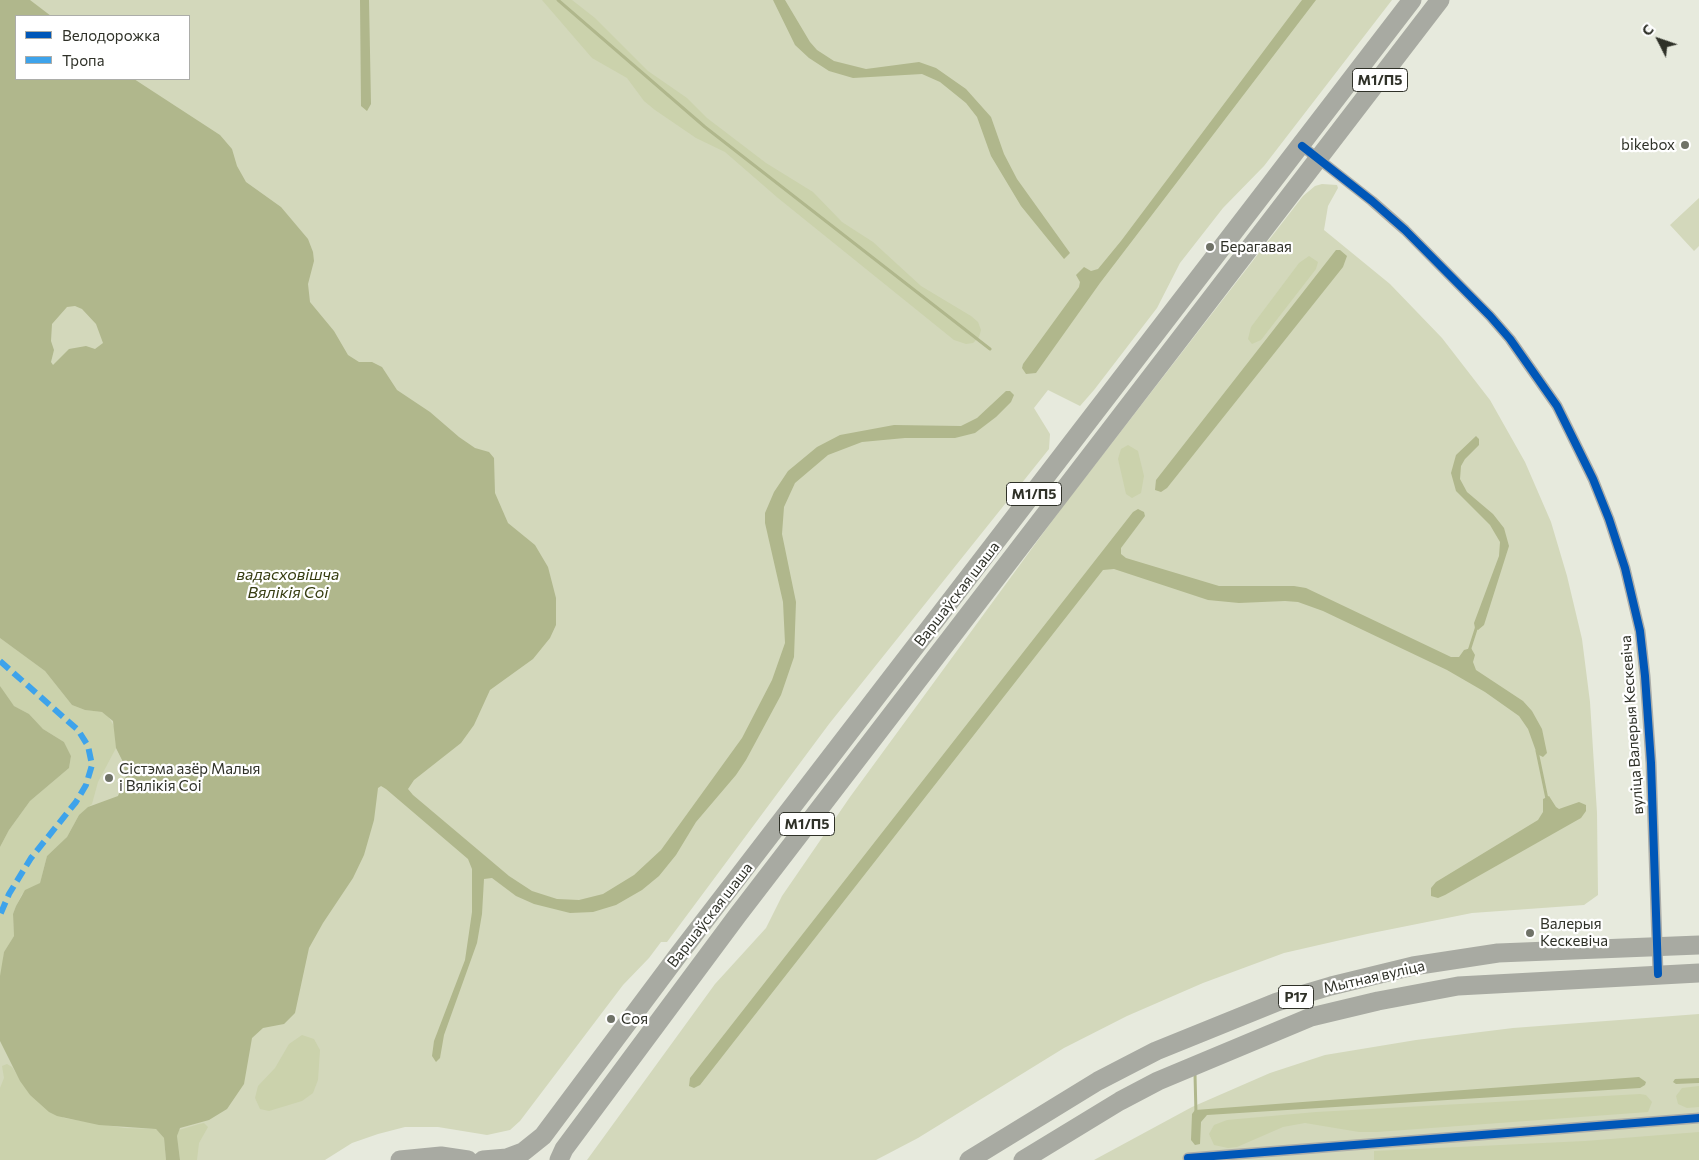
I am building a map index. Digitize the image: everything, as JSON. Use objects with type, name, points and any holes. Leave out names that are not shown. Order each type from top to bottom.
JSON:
[{"type":"highway","name":"Варшаўская шаша","points":[[483,1160],[507,1158],[523,1152],[543,1136],[679,954],[1302,146],[1412,0]]},
{"type":"highway","name":"Варшаўская шаша","points":[[559,1160],[564,1149],[737,916],[1440,0]]},
{"type":"highway","name":"Мытная вуліца","points":[[969,1160],[1098,1081],[1156,1051],[1276,1002],[1413,966],[1498,953],[1699,945]]},
{"type":"highway","name":"Мытная вуліца","points":[[1023,1160],[1120,1101],[1158,1081],[1311,1017],[1378,1001],[1458,986],[1699,973]]},
{"type":"highway","points":[[400,1160],[441,1156],[468,1160]]},
{"type":"street","name":"вуліца Валерыя Кескевіча","points":[[1302,146],[1372,201],[1418,243],[1468,292],[1510,339],[1557,406],[1593,479],[1614,535],[1640,631],[1651,763],[1658,974]]},
{"type":"street","points":[[1188,1158],[1248,1157],[1699,1118]]},
{"type":"shaded area","points":[[0,0],[1392,0],[1264,166],[1223,208],[1180,263],[1157,308],[1080,406],[1048,390],[1034,408],[1050,434],[1049,449],[829,724],[667,942],[661,942],[649,958],[623,985],[520,1121],[510,1130],[487,1135],[438,1127],[405,1127],[352,1143],[325,1160],[0,1160]]},
{"type":"shaded area","points":[[542,0],[572,0],[595,18],[648,71],[687,98],[707,118],[766,163],[813,192],[842,222],[873,242],[921,286],[971,316],[978,322],[981,330],[979,337],[973,343],[966,344],[954,340],[778,198],[725,152],[696,138],[655,110],[644,101],[627,78],[592,58]]},
{"type":"shaded area","points":[[1322,184],[1337,185],[1338,188],[1328,206],[1324,230],[1390,284],[1442,338],[1490,400],[1525,462],[1551,522],[1567,576],[1582,639],[1590,702],[1597,813],[1598,895],[1584,905],[1472,913],[1284,953],[1203,983],[1127,1016],[1064,1048],[918,1138],[876,1160],[587,1160],[715,984],[766,928],[782,896],[850,797],[1060,510],[1303,196],[1315,186]]},
{"type":"shaded area","points":[[1699,198],[1699,246],[1694,251],[1670,225]]},
{"type":"shaded area","points":[[1309,256],[1318,262],[1316,269],[1261,340],[1252,344],[1248,339],[1251,327],[1299,263]]},
{"type":"shaded area","points":[[1128,445],[1138,451],[1144,476],[1141,493],[1132,498],[1126,494],[1118,459],[1121,449]]},
{"type":"shaded area","points":[[0,638],[45,671],[72,705],[85,710],[102,712],[108,716],[115,728],[116,748],[98,782],[92,804],[79,815],[67,837],[47,856],[40,883],[22,894],[16,906],[13,914],[14,936],[4,952],[0,995],[0,847],[9,830],[30,801],[69,768],[71,756],[64,742],[43,729],[29,714],[14,706],[7,698],[0,686]]},
{"type":"shaded area","points":[[1699,1014],[1699,1160],[1094,1160],[1192,1107],[1270,1073],[1325,1055],[1416,1040],[1513,1028]]},
{"type":"shaded area","points":[[302,1035],[314,1039],[320,1050],[318,1080],[313,1093],[302,1101],[269,1111],[260,1109],[255,1098],[258,1086],[275,1068],[289,1044]]},
{"type":"shaded area","points":[[7,1064],[12,1067],[30,1095],[64,1118],[124,1128],[156,1129],[164,1138],[166,1160],[0,1160],[0,1088],[4,1078],[2,1066]]},
{"type":"shaded area","points":[[1699,1086],[1699,1107],[1687,1108],[1678,1104],[1676,1096],[1682,1088]]},
{"type":"shaded area","points":[[1646,1095],[1652,1102],[1648,1112],[1377,1132],[1359,1132],[1305,1123],[1283,1127],[1237,1147],[1228,1148],[1214,1145],[1209,1134],[1214,1125],[1227,1120],[1316,1112]]},
{"type":"shaded area","points":[[204,1123],[208,1127],[199,1143],[197,1160],[180,1160],[177,1136],[179,1130]]},
{"type":"shaded area","points":[[1699,1132],[1699,1160],[1374,1160],[1374,1151],[1585,1141]]},
{"type":"water","name":"вадасховішча Вялікія Соі","points":[[0,0],[30,0],[50,15],[15,15],[15,80],[136,80],[220,135],[232,149],[237,166],[246,182],[281,207],[308,239],[314,261],[308,284],[310,302],[334,331],[348,355],[359,362],[372,362],[382,367],[397,390],[430,412],[459,437],[475,448],[489,452],[494,458],[495,493],[508,523],[535,545],[548,567],[556,598],[556,625],[550,638],[533,659],[490,690],[474,725],[461,743],[414,780],[408,789],[509,876],[532,891],[557,899],[579,900],[603,894],[634,875],[661,850],[742,738],[772,680],[785,643],[783,602],[765,523],[765,513],[774,492],[788,471],[817,447],[840,435],[894,425],[961,426],[977,418],[1006,391],[1010,391],[1014,395],[1011,402],[996,417],[975,433],[955,438],[905,438],[862,442],[828,455],[795,483],[784,507],[782,534],[796,602],[794,657],[781,695],[746,760],[736,775],[696,822],[676,855],[659,876],[642,890],[616,905],[593,912],[570,913],[534,904],[516,896],[492,878],[484,879],[482,914],[477,943],[444,1035],[440,1058],[436,1062],[432,1056],[434,1041],[465,960],[472,912],[472,869],[468,859],[386,789],[381,786],[378,788],[374,820],[364,855],[353,878],[309,948],[295,1013],[284,1024],[263,1028],[252,1038],[244,1084],[227,1109],[209,1120],[180,1128],[177,1136],[180,1160],[166,1160],[164,1138],[156,1129],[99,1125],[57,1116],[49,1112],[30,1095],[20,1081],[0,1041],[0,976],[4,952],[14,936],[13,914],[16,906],[25,890],[40,883],[47,856],[67,837],[79,815],[88,807],[118,796],[126,776],[123,762],[116,748],[113,721],[102,712],[85,710],[72,705],[45,671],[0,638]],"holes":[[[75,306],[82,309],[96,324],[103,343],[95,349],[86,346],[69,349],[53,365],[51,362],[54,350],[51,341],[52,324],[67,307]]]},
{"type":"water","points":[[360,0],[369,0],[371,104],[367,111],[361,106]]},
{"type":"water","points":[[773,0],[785,0],[810,42],[817,50],[834,61],[866,69],[919,62],[936,68],[966,89],[991,117],[1004,154],[1017,179],[1070,253],[1064,259],[1021,206],[991,156],[977,117],[966,103],[940,82],[922,74],[853,78],[829,71],[809,58],[795,45]]},
{"type":"water","points":[[1302,0],[1316,0],[1100,283],[1036,373],[1026,374],[1022,368],[1023,364],[1079,287],[1080,282],[1076,275],[1084,267],[1091,271],[1098,269]]},
{"type":"water","points":[[1336,250],[1340,250],[1347,256],[1343,267],[1167,488],[1161,492],[1155,490],[1156,480]]},
{"type":"water","points":[[1476,436],[1479,439],[1479,445],[1465,459],[1461,466],[1460,479],[1467,492],[1493,514],[1504,528],[1509,546],[1484,625],[1478,630],[1475,628],[1474,623],[1499,556],[1500,542],[1490,525],[1456,491],[1451,473],[1456,455]]},
{"type":"water","points":[[1138,509],[1144,512],[1145,516],[1121,548],[1121,554],[1126,558],[1219,586],[1294,586],[1306,588],[1451,657],[1459,657],[1464,650],[1471,648],[1475,655],[1473,662],[1476,670],[1523,701],[1532,711],[1542,729],[1547,753],[1543,757],[1537,754],[1528,729],[1519,716],[1485,692],[1447,670],[1323,611],[1298,602],[1239,603],[1208,600],[1114,569],[1103,570],[700,1085],[694,1088],[689,1086],[690,1078],[1133,512]]},
{"type":"water","points":[[0,686],[14,706],[29,714],[43,729],[64,742],[71,756],[69,768],[30,801],[9,830],[0,847]]},
{"type":"water","points":[[1549,796],[1559,809],[1579,802],[1586,805],[1586,811],[1581,818],[1445,895],[1438,898],[1431,896],[1431,888],[1436,882],[1538,820],[1543,812],[1543,799]]},
{"type":"water","points":[[1639,1077],[1646,1082],[1640,1088],[1207,1115],[1201,1122],[1200,1144],[1195,1145],[1191,1140],[1192,1114],[1195,1110]]},
{"type":"water","points":[[1699,1078],[1699,1083],[1676,1084],[1673,1082],[1675,1079]]},
{"type":"waterway","points":[[558,0],[705,127],[990,349]]},
{"type":"waterway","points":[[1469,651],[1477,626]]},
{"type":"waterway","points":[[1537,751],[1547,799]]},
{"type":"waterway","points":[[1195,1074],[1196,1114]]},
{"type":"marked path","points":[[0,661],[78,730],[88,746],[92,765],[86,785],[76,802],[31,858],[9,894],[0,915]]},
{"type":"cycle path","points":[[1302,146],[1372,201],[1405,230],[1490,316],[1510,339],[1557,406],[1593,479],[1609,519],[1625,568],[1640,631],[1651,763],[1658,974]]},
{"type":"cycle path","points":[[1188,1158],[1699,1118]]},
{"type":"place","name":"bikebox","points":[[1685,145]]},
{"type":"place","name":"Берагавая","points":[[1210,247]]},
{"type":"place","name":"Сістэма азёр Малыя і Вялікія Соі","points":[[109,778]]},
{"type":"place","name":"Валерыя Кескевіча","points":[[1530,933]]},
{"type":"place","name":"Соя","points":[[611,1019]]}]
